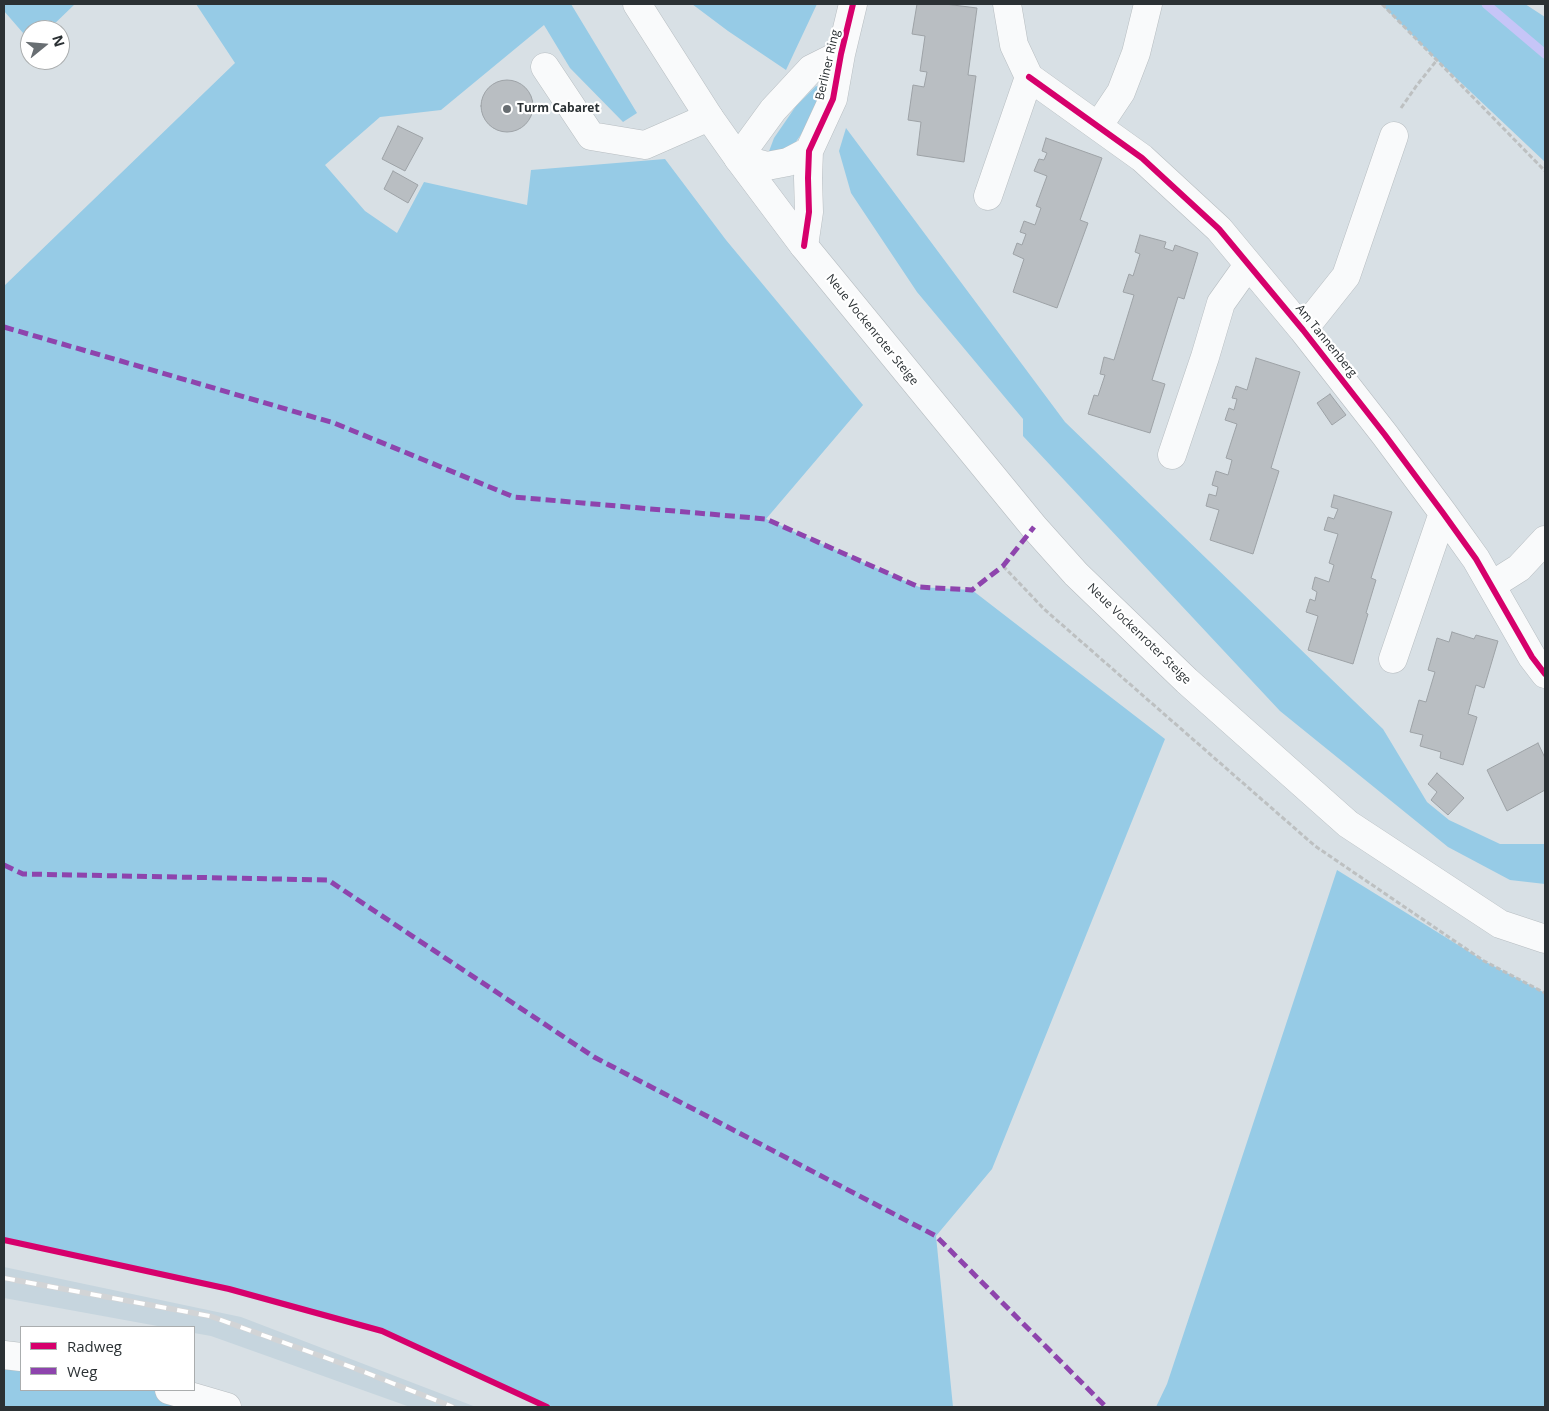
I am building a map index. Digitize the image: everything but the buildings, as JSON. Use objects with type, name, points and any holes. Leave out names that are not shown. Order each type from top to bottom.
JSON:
[{"type":"street","name":"Neue Vockenroter Steige","points":[[637,4],[709,117],[804,246],[1076,574],[1187,681],[1348,824],[1500,924],[1544,943]]},
{"type":"street","name":"Berliner Ring","points":[[804,246],[809,212],[808,178],[810,151],[833,99],[853,4]]},
{"type":"street","points":[[988,196],[1029,77],[1014,45],[1007,4]]},
{"type":"street","points":[[1099,125],[1121,92],[1136,53],[1148,4]]},
{"type":"street","name":"Berliner Ring","points":[[738,158],[773,110],[811,69],[841,54]]},
{"type":"street","points":[[545,67],[591,136],[645,145],[709,117]]},
{"type":"street","name":"Am Tannenberg","points":[[1029,77],[1099,125],[1142,158],[1220,229],[1303,330],[1443,513],[1492,585],[1532,657],[1545,674]]},
{"type":"street","name":"Am Tannenberg","points":[[1303,330],[1346,276],[1394,136]]},
{"type":"street","points":[[738,158],[767,166],[788,162],[810,151]]},
{"type":"street","points":[[1172,455],[1221,303],[1248,265]]},
{"type":"street","points":[[1392,659],[1443,513]]},
{"type":"street","points":[[1492,585],[1519,568],[1545,540]]},
{"type":"street","points":[[4,1354],[20,1357]]},
{"type":"street","points":[[172,1391],[227,1407]]},
{"type":"path","points":[[1382,4],[1545,171]]},
{"type":"path","points":[[1394,136],[1401,106],[1437,60]]},
{"type":"path","points":[[1003,566],[1051,616],[1316,846],[1484,960],[1545,993]]},
{"type":"shaded area","points":[[4,4],[75,4],[58,20],[20,20],[20,29],[4,11]]},
{"type":"shaded area","points":[[196,4],[571,4],[637,113],[623,122],[570,68],[544,25],[441,110],[380,117],[325,165],[365,211],[397,233],[424,182],[527,205],[531,170],[665,159],[726,240],[863,405],[766,519],[919,587],[972,590],[1165,739],[992,1169],[936,1236],[953,1407],[547,1407],[382,1331],[229,1289],[4,1240],[4,286],[235,63]]},
{"type":"shaded area","points":[[692,4],[817,4],[786,70]]},
{"type":"shaded area","points":[[1381,4],[1525,4],[1545,17],[1545,162],[1437,60]]},
{"type":"shaded area","points":[[816,86],[821,91],[807,126],[795,143],[783,151],[768,154],[774,138],[796,106]]},
{"type":"shaded area","points":[[846,128],[1065,422],[1383,729],[1427,802],[1449,820],[1500,844],[1545,844],[1545,884],[1510,880],[1448,847],[1280,711],[1023,436],[1023,419],[917,292],[851,193],[839,151]]},
{"type":"shaded area","points":[[1337,870],[1484,961],[1545,993],[1545,1407],[1156,1407],[1167,1384]]},
{"type":"shaded area","points":[[4,1267],[241,1317],[476,1407],[410,1407],[211,1336],[195,1333],[195,1326],[158,1326],[4,1298]]},
{"type":"shaded area","points":[[4,1355],[20,1357],[20,1391],[172,1391],[227,1407],[4,1407]]},
{"type":"waterway","points":[[1486,4],[1545,54]]},
{"type":"railway","points":[[4,1278],[210,1316],[354,1368],[453,1407]]},
{"type":"marked path","points":[[4,327],[334,423],[514,497],[766,519],[919,587],[972,590],[1003,566],[1034,527]]},
{"type":"marked path","points":[[4,865],[23,874],[328,880],[594,1057],[936,1236],[1106,1407]]},
{"type":"cycle path","points":[[804,246],[809,212],[809,151],[833,99],[853,4]]},
{"type":"cycle path","points":[[1029,77],[1142,158],[1219,229],[1303,330],[1443,513],[1476,559],[1532,657],[1545,674]]},
{"type":"cycle path","points":[[4,1240],[229,1289],[382,1331],[547,1407]]},
{"type":"place","name":"Turm Cabaret","points":[[507,109]]}]
